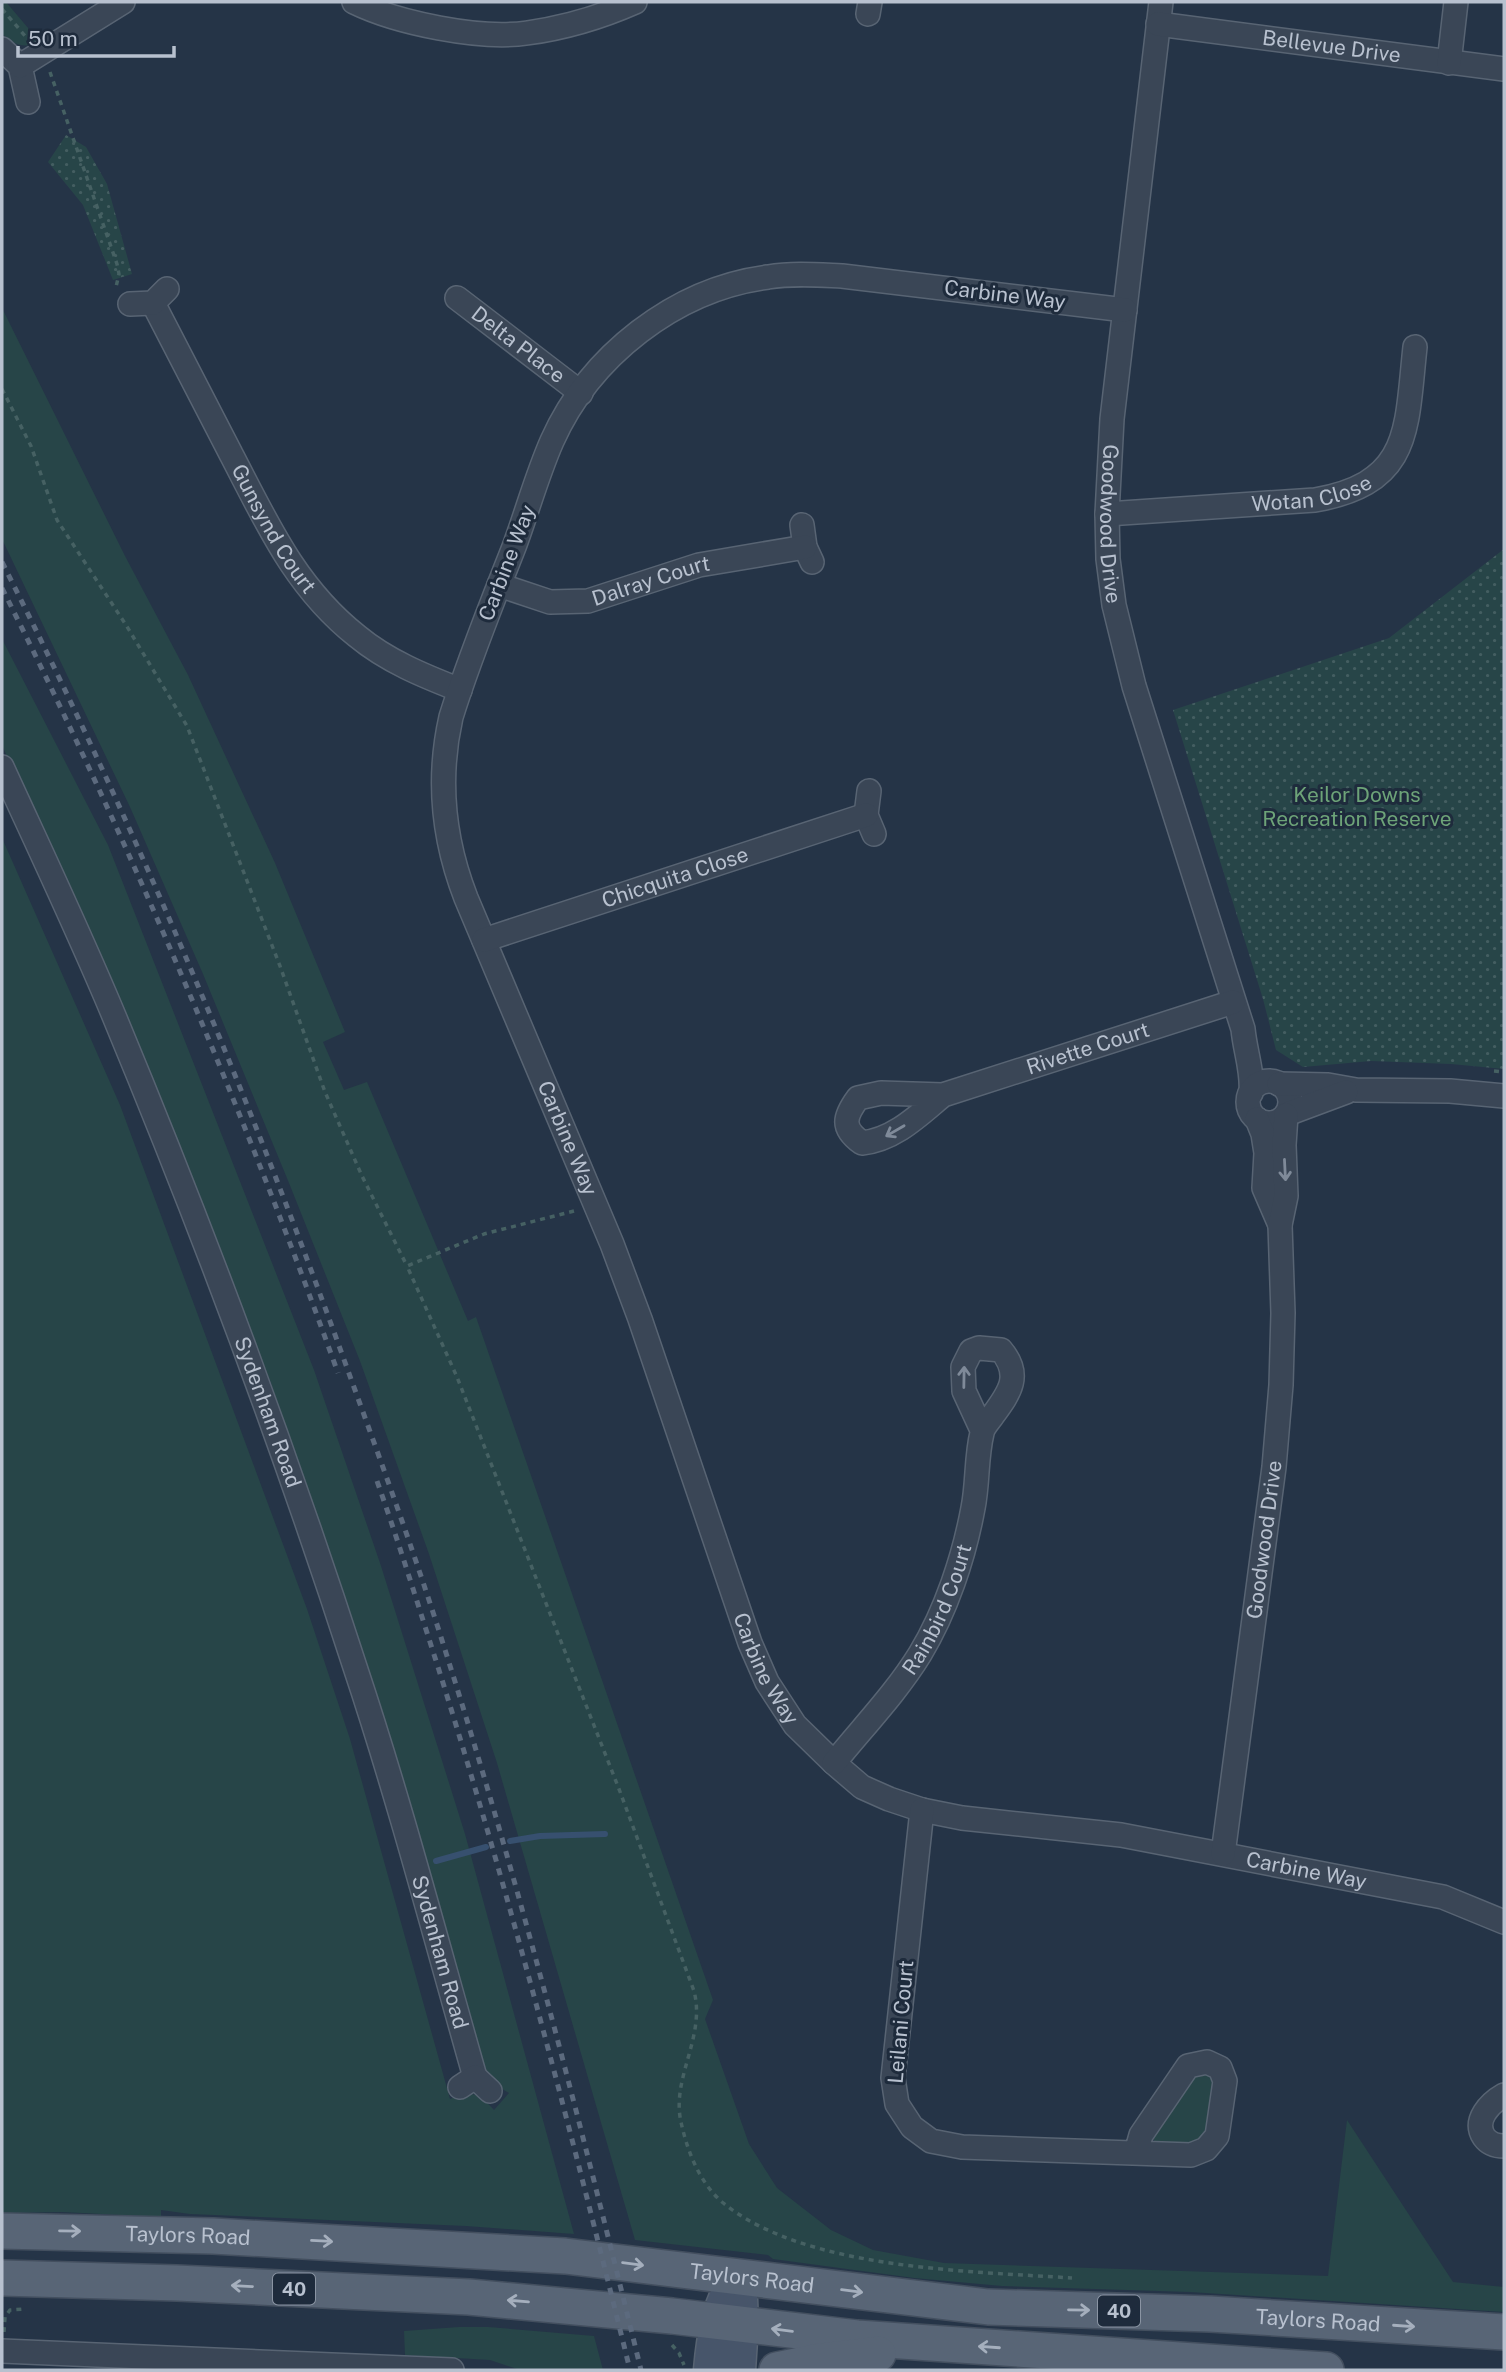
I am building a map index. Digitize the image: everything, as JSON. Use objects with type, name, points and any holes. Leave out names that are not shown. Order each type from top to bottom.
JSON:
[{"type":"main road","name":"Taylors Road","points":[[2,2231],[200,2235],[436,2247],[565,2256],[988,2306],[1210,2314],[1504,2332]]},
{"type":"main road","name":"40","points":[[2,2278],[132,2281],[469,2297],[857,2338],[1326,2370]]},
{"type":"main road","points":[[2,2299],[81,2297],[132,2281]]},
{"type":"main road","points":[[776,2370],[820,2361],[947,2345]]},
{"type":"street","points":[[30,60],[123,2]]},
{"type":"street","points":[[354,2],[426,26],[473,32],[524,34],[600,16],[633,2]]},
{"type":"street","points":[[1449,62],[1456,2]]},
{"type":"street","name":"Bellevue Drive","points":[[1159,13],[1504,69]]},
{"type":"street","name":"Goodwood Drive","points":[[1159,13],[1112,419],[1107,514],[1108,559],[1122,642],[1243,1029],[1252,1073],[1251,1093]]},
{"type":"street","points":[[2,49],[30,60]]},
{"type":"street","points":[[28,102],[30,60]]},
{"type":"street","name":"Carbine Way","points":[[1125,310],[842,276],[804,274],[767,277],[734,284],[702,295],[648,324],[594,374],[553,440],[460,690],[443,764],[444,815],[456,871],[640,1319],[750,1643],[767,1682],[795,1725],[862,1787],[922,1810],[962,1818],[1121,1835],[1223,1854],[1443,1897],[1504,1919]]},
{"type":"street","name":"Gunsynd Court","points":[[130,304],[160,296],[275,540],[310,591],[358,637],[391,659],[460,690]]},
{"type":"street","name":"Delta Place","points":[[457,298],[580,393]]},
{"type":"street","name":"Wotan Close","points":[[1107,514],[1315,500],[1344,495],[1368,484],[1390,463],[1406,427],[1415,347]]},
{"type":"street","name":"Dalray Court","points":[[499,584],[550,602],[588,601],[699,565],[806,545]]},
{"type":"street","name":"Sydenham Road","points":[[2,767],[113,1013],[242,1338],[357,1670],[475,2085]]},
{"type":"street","name":"Chicquita Close","points":[[484,940],[870,824],[869,792]]},
{"type":"street","name":"Rivette Court","points":[[943,1095],[1233,1002]]},
{"type":"street","name":"Goodwood Drive","points":[[1243,1029],[1256,1045],[1278,1083]]},
{"type":"street","points":[[1356,1090],[1335,1095],[1269,1123],[1257,1119],[1249,1107],[1251,1093],[1264,1082],[1328,1085],[1356,1090],[1418,1089],[1504,1096]]},
{"type":"street","points":[[1278,1083],[1289,1097],[1286,1114]]},
{"type":"street","name":"Goodwood Drive","points":[[1223,1854],[1275,1466],[1281,1385],[1283,1314],[1280,1225],[1286,1196],[1286,1114]]},
{"type":"street","name":"Goodwood Drive","points":[[1257,1119],[1264,1134],[1266,1153],[1264,1188],[1280,1225]]},
{"type":"street","name":"Rainbird Court","points":[[834,1763],[898,1687],[920,1653],[939,1615],[958,1567],[973,1508],[982,1430]]},
{"type":"street","name":"Leilani Court","points":[[922,1810],[893,2078],[897,2104],[912,2127],[932,2141],[961,2147],[1136,2153],[1191,2154],[1206,2149],[1217,2136],[1225,2081],[1220,2068],[1207,2062],[1196,2063],[1182,2071],[1141,2135],[1136,2153]]},
{"type":"street","points":[[1504,2095],[1482,2116],[1480,2125],[1488,2142],[1504,2146]]},
{"type":"street","points":[[710,2370],[729,2323],[742,2301],[736,2276]]},
{"type":"street","points":[[729,2323],[739,2370]]},
{"type":"street","points":[[2,2351],[452,2370]]},
{"type":"path","points":[[2,9],[30,60],[48,69],[117,264],[119,274],[114,304],[130,304]]},
{"type":"path","points":[[2,389],[31,446],[57,520],[127,625],[187,726],[280,966],[325,1092],[462,1389],[619,1789],[698,2007],[696,2028],[680,2094],[686,2141],[697,2169],[721,2201],[759,2226],[796,2242],[928,2269],[1072,2278]]},
{"type":"path","points":[[407,1266],[484,1234],[571,1212],[594,1203]]},
{"type":"green space","points":[[2,2],[6,2],[40,42],[20,45],[2,34]]},
{"type":"green space","points":[[66,135],[86,147],[107,184],[132,274],[113,280],[83,205],[48,162]]},
{"type":"green space","points":[[2,308],[125,556],[188,675],[275,863],[345,1032],[323,1042],[344,1090],[367,1082],[468,1321],[476,1317],[713,2000],[705,2019],[749,2144],[777,2188],[831,2230],[873,2250],[944,2263],[1328,2276],[1347,2120],[1453,2282],[1504,2287],[1504,2312],[1190,2292],[1002,2286],[914,2278],[773,2259],[768,2255],[635,2240],[497,1763],[429,1554],[360,1361],[203,974],[130,807],[2,539]]},
{"type":"green space","name":"Keilor Downs Recreation Reserve","points":[[1504,549],[1504,1069],[1371,1061],[1303,1067],[1276,1050],[1263,999],[1173,710],[1389,638]]},
{"type":"green space","points":[[2,639],[108,845],[314,1370],[381,1566],[465,1834],[574,2234],[466,2226],[190,2214],[161,2210],[161,2217],[62,2212],[2,2213],[2,838],[120,1105],[307,1609],[350,1739],[450,2099],[475,2095],[494,2110],[509,2093],[497,2086],[486,2072],[397,1775],[271,1383],[201,1204],[2,745]]},
{"type":"green space","points":[[1203,2073],[1210,2077],[1213,2091],[1204,2133],[1194,2143],[1185,2145],[1155,2143],[1153,2136],[1192,2078]]},
{"type":"green space","points":[[459,2327],[594,2336],[603,2370],[520,2370],[490,2360],[405,2355],[404,2331]]},
{"type":"waterway","points":[[510,1841],[540,1836],[605,1834]]},
{"type":"waterway","points":[[436,1861],[486,1847]]},
{"type":"railway","points":[[2,562],[99,762],[189,965],[313,1275],[400,1515],[435,1618],[500,1831],[573,2099],[641,2370]]},
{"type":"railway","points":[[2,588],[95,780],[182,975],[263,1173],[338,1373]]},
{"type":"railway","points":[[377,1481],[465,1754],[516,1929],[630,2370]]}]
